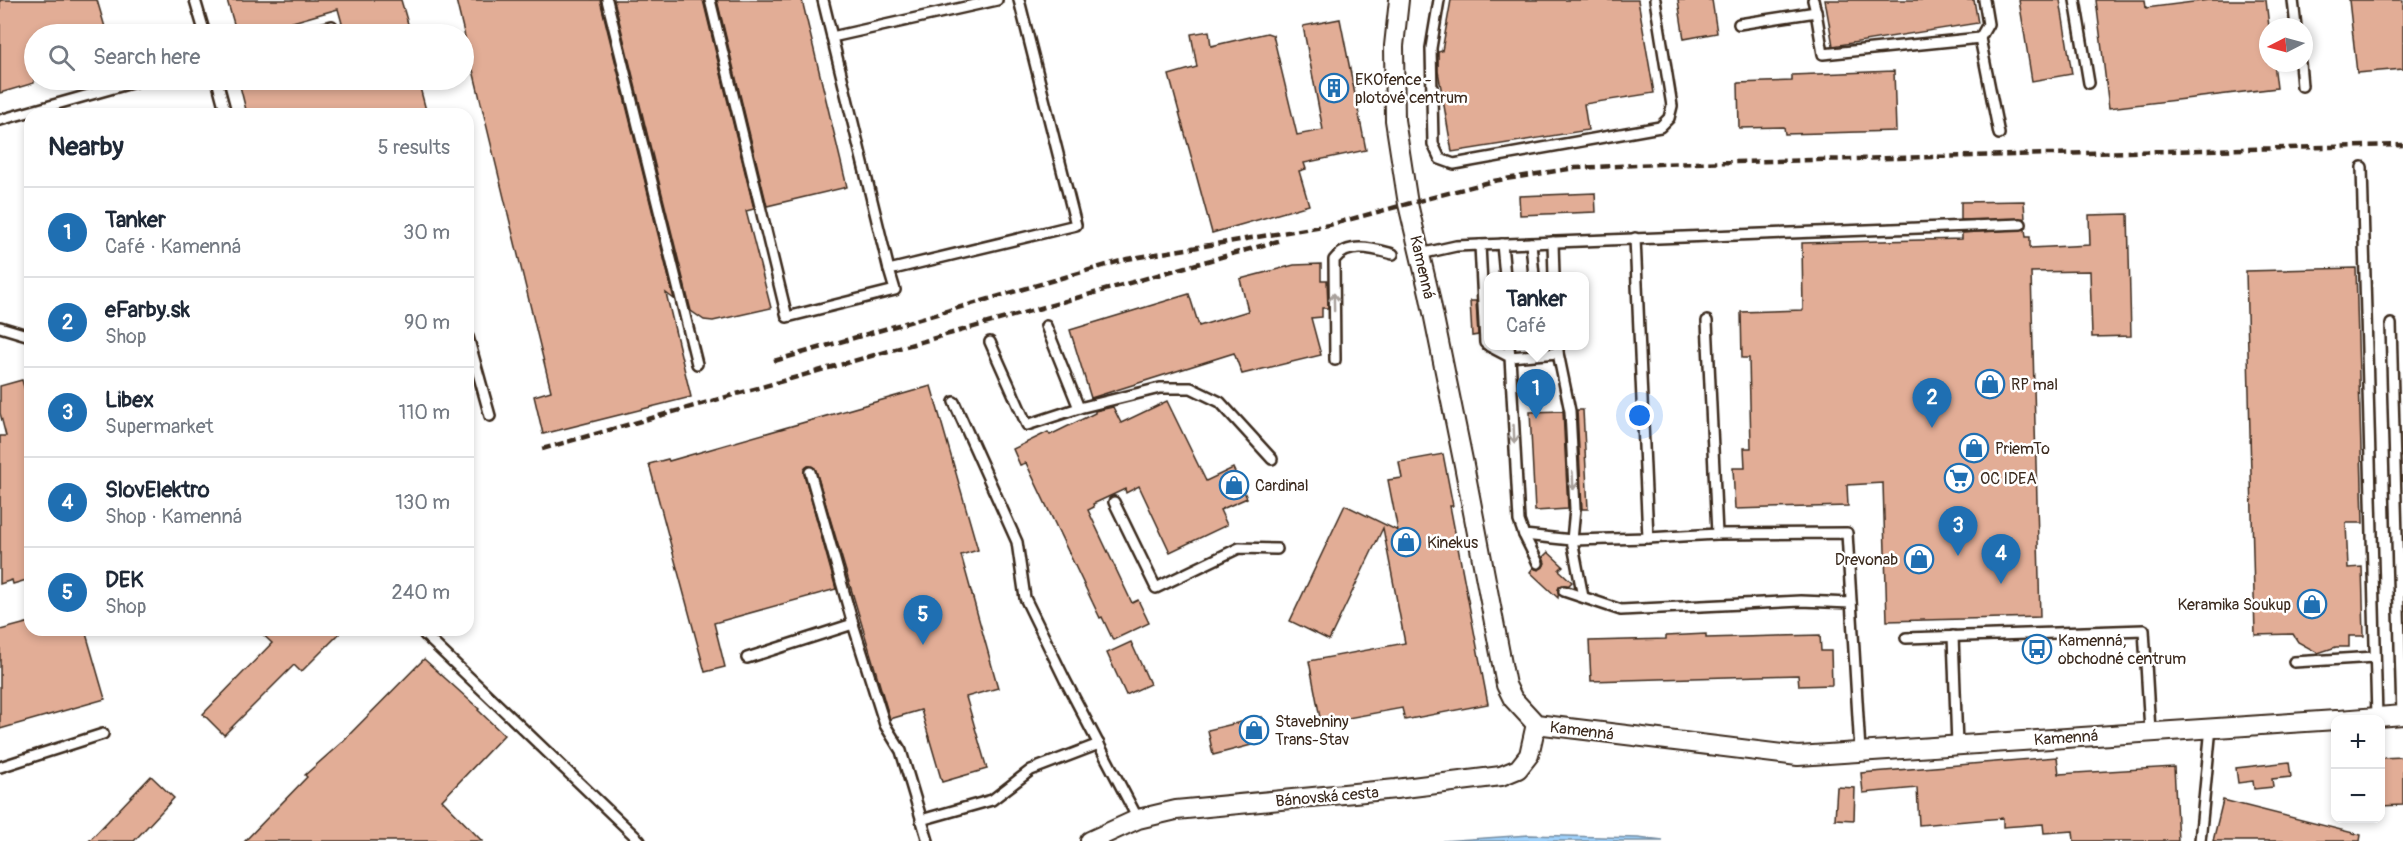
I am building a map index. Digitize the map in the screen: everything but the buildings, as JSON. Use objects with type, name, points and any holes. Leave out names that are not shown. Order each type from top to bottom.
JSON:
[{"type":"street","name":"Kamenná","points":[[1399,0],[1394,46],[1395,120],[1408,204],[1464,465],[1506,685],[1513,699],[1536,724],[1798,756],[2331,720]]},
{"type":"street","name":"Kamenná","points":[[2385,717],[2402,716]]},
{"type":"street","name":"Bánovská cesta","points":[[1090,841],[1138,819],[1176,810],[1217,804],[1353,794],[1501,776],[1518,770],[1529,755],[1536,724]]},
{"type":"lane","points":[[195,0],[201,24]]},
{"type":"lane","points":[[607,0],[697,364]]},
{"type":"lane","points":[[710,0],[786,317],[895,290],[823,0]]},
{"type":"lane","points":[[944,0],[949,11]]},
{"type":"lane","points":[[832,37],[997,0]]},
{"type":"lane","points":[[889,270],[1076,225],[1019,0]]},
{"type":"lane","points":[[1439,0],[1431,48],[1432,144],[1440,159],[1454,164],[1660,127],[1669,118],[1672,106],[1655,0]]},
{"type":"lane","points":[[1813,0],[1823,54],[1980,38]]},
{"type":"lane","points":[[1984,0],[1988,24],[1980,38],[1999,134]]},
{"type":"lane","points":[[2075,0],[2089,83]]},
{"type":"lane","points":[[2293,0],[2295,18]]},
{"type":"lane","points":[[1739,24],[1816,12]]},
{"type":"lane","points":[[2301,72],[2302,86]]},
{"type":"lane","points":[[43,108],[106,90]]},
{"type":"lane","points":[[220,90],[224,108]]},
{"type":"lane","points":[[0,120],[24,113]]},
{"type":"lane","points":[[2362,167],[2377,715]]},
{"type":"lane","points":[[1420,254],[1456,246],[2021,224]]},
{"type":"lane","points":[[1635,238],[1648,538]]},
{"type":"lane","points":[[1553,242],[1554,272]]},
{"type":"lane","points":[[1532,243],[1533,272]]},
{"type":"lane","points":[[1502,244],[1504,272]]},
{"type":"lane","points":[[1480,245],[1484,323]]},
{"type":"lane","points":[[1335,360],[1334,260],[1339,253],[1350,249],[1372,249],[1393,254]]},
{"type":"lane","points":[[1707,321],[1717,534]]},
{"type":"lane","points":[[2391,324],[2399,490],[2402,716]]},
{"type":"lane","points":[[1046,326],[1080,408]]},
{"type":"lane","points":[[0,327],[24,334]]},
{"type":"lane","points":[[990,342],[1027,425],[1080,408],[1160,388],[1191,388],[1220,402],[1272,459]]},
{"type":"lane","points":[[1497,350],[1510,357],[1538,350]]},
{"type":"lane","points":[[1509,350],[1519,521],[1538,563]]},
{"type":"lane","points":[[1558,350],[1570,411],[1575,509],[1572,540],[1583,597]]},
{"type":"lane","points":[[474,360],[489,416]]},
{"type":"lane","points":[[954,402],[1017,542],[1025,598],[1138,819]]},
{"type":"lane","points":[[810,472],[853,624],[885,725],[901,751],[928,841]]},
{"type":"lane","points":[[1114,501],[1156,588],[1239,548],[1277,549]]},
{"type":"lane","points":[[1524,534],[1572,540],[1717,534],[1847,533],[1860,751]]},
{"type":"lane","points":[[1564,591],[1621,610],[1802,601],[1851,603]]},
{"type":"lane","points":[[747,658],[853,624]]},
{"type":"lane","points":[[1906,638],[2144,630],[2150,731]]},
{"type":"lane","points":[[426,636],[640,841]]},
{"type":"lane","points":[[1953,636],[1957,745]]},
{"type":"lane","points":[[2294,662],[2375,657]]},
{"type":"lane","points":[[2200,841],[2211,727]]},
{"type":"lane","points":[[0,767],[103,734]]},
{"type":"lane","points":[[921,820],[992,800],[1031,770],[1099,744]]},
{"type":"water","points":[[1529,835],[1638,838],[1663,841],[1442,841]]},
{"type":"railway","points":[[774,361],[1127,259],[1329,225],[1493,181],[1575,168],[2403,145]]},
{"type":"railway","points":[[542,449],[1278,241]]},
{"type":"place","name":"EKOfence - plotové centrum","points":[[1334,88]]},
{"type":"place","name":"RP mal","points":[[1990,384]]},
{"type":"place","name":"Tanker","points":[[1536,419]]},
{"type":"place","name":"eFarby.sk","points":[[1932,428]]},
{"type":"place","name":"PriemTo","points":[[1974,448]]},
{"type":"place","name":"OC IDEA","points":[[1959,478]]},
{"type":"place","name":"Cardinal","points":[[1234,485]]},
{"type":"place","name":"Kinekus","points":[[1406,542]]},
{"type":"place","name":"Libex","points":[[1958,556]]},
{"type":"place","name":"Drevonab","points":[[1919,559]]},
{"type":"place","name":"SlovElektro","points":[[2001,584]]},
{"type":"place","name":"Keramika Soukup","points":[[2312,604]]},
{"type":"place","name":"DEK","points":[[923,645]]},
{"type":"place","name":"Kamenná, obchodné centrum","points":[[2037,649]]},
{"type":"place","name":"Stavebniny Trans-Stav","points":[[1254,730]]}]
